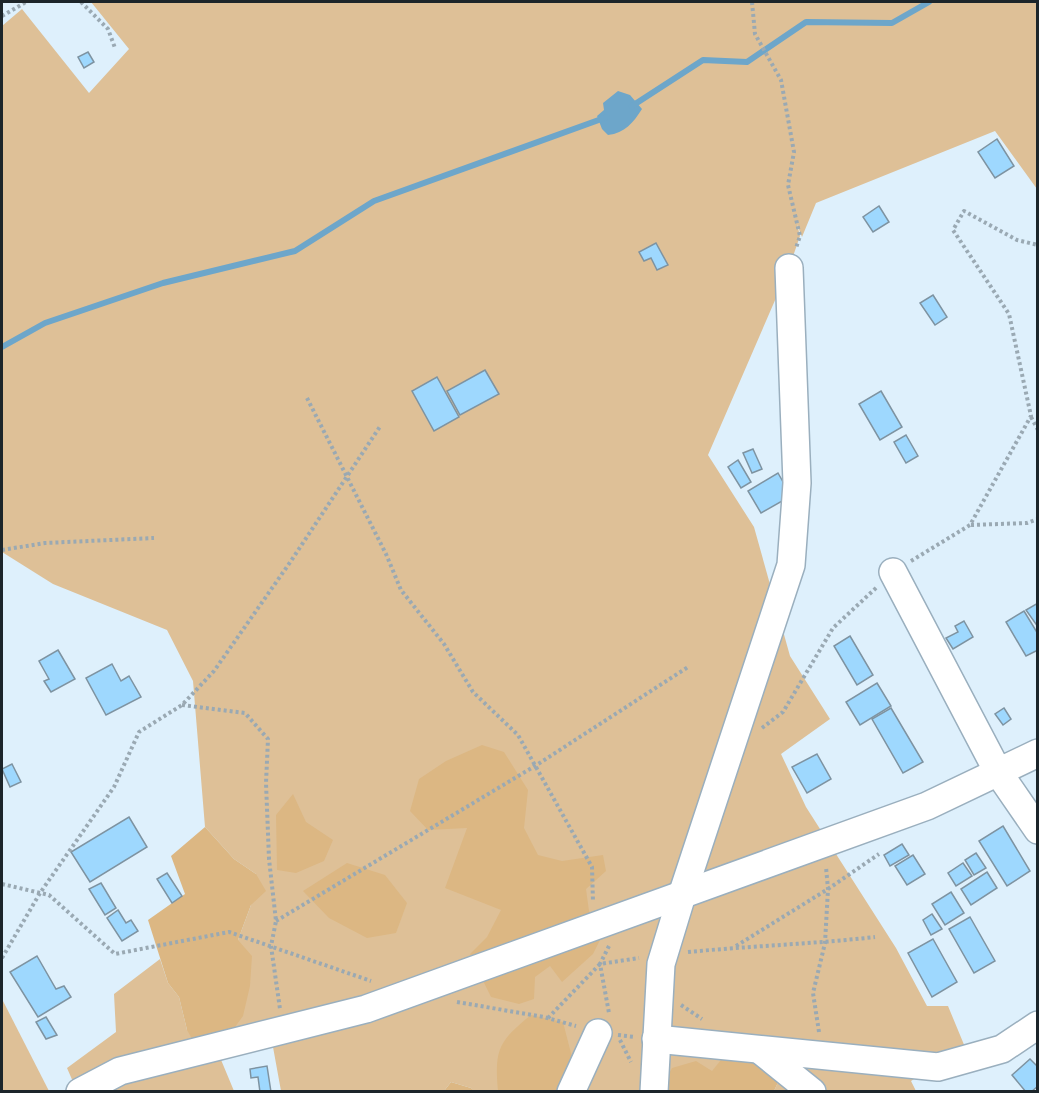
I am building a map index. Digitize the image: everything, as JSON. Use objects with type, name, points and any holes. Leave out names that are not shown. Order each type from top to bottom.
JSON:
[{"type":"street","points":[[654,1092],[663,955],[791,565],[797,483],[789,268]]},
{"type":"street","points":[[893,572],[998,772],[1038,830]]},
{"type":"street","points":[[80,1092],[120,1071],[366,1009],[603,934],[682,895],[927,806],[1038,753]]},
{"type":"street","points":[[656,1039],[938,1067],[1002,1049],[1038,1026]]},
{"type":"street","points":[[571,1092],[610,1029]]},
{"type":"street","points":[[760,1050],[812,1092]]},
{"type":"path","points":[[2,16],[26,2]]},
{"type":"path","points":[[81,2],[108,29],[115,48]]},
{"type":"path","points":[[752,2],[755,34],[781,80],[794,152],[788,185],[800,236],[789,268]]},
{"type":"path","points":[[1038,245],[1017,240],[964,211],[953,230],[1009,314],[1031,416],[1038,430]]},
{"type":"path","points":[[306,398],[386,554],[401,590],[444,644],[473,692],[518,735],[592,867],[603,934],[600,964],[610,1029],[632,1063]]},
{"type":"path","points":[[728,753],[783,712],[833,628],[893,572],[970,525],[1031,416]]},
{"type":"path","points":[[2,958],[40,893],[114,788],[139,732],[182,705],[214,671],[381,424]]},
{"type":"path","points":[[970,525],[1027,523],[1038,519]]},
{"type":"path","points":[[2,550],[45,543],[154,538]]},
{"type":"path","points":[[276,921],[535,766],[688,667]]},
{"type":"path","points":[[182,705],[245,713],[268,739],[266,783],[269,859],[276,921],[272,946],[282,1030]]},
{"type":"path","points":[[823,1056],[813,993],[825,943],[828,889],[824,843]]},
{"type":"path","points":[[733,947],[828,889],[879,854]]},
{"type":"path","points":[[2,884],[49,895],[115,954],[229,932],[373,982]]},
{"type":"path","points":[[548,1018],[600,964],[733,947],[825,943],[875,938]]},
{"type":"path","points":[[452,1002],[656,1039]]},
{"type":"shaded area","points":[[91,2],[1037,2],[1037,189],[995,131],[816,203],[802,237],[797,224],[800,236],[789,268],[708,455],[754,527],[790,656],[830,719],[781,754],[806,807],[896,948],[927,1006],[948,1006],[965,1047],[911,1081],[916,1091],[774,1091],[781,1076],[712,1071],[650,1091],[474,1092],[471,1088],[451,1082],[444,1091],[281,1091],[273,1047],[219,1055],[234,1091],[77,1091],[67,1068],[116,1032],[114,994],[160,959],[168,983],[179,997],[187,1030],[238,940],[251,905],[256,874],[234,859],[205,827],[193,681],[167,630],[53,584],[2,552],[2,26],[22,9],[89,93],[129,49]]},
{"type":"shaded area","points":[[482,745],[504,752],[528,790],[524,828],[538,855],[562,861],[603,855],[606,871],[586,889],[589,911],[603,934],[593,954],[562,982],[550,966],[535,977],[534,999],[519,1004],[491,997],[470,954],[487,937],[501,910],[445,888],[467,828],[428,830],[410,811],[419,779],[446,761]]},
{"type":"shaded area","points":[[293,794],[306,822],[333,840],[324,861],[296,873],[277,870],[276,815]]},
{"type":"shaded area","points":[[205,827],[234,859],[256,874],[266,891],[251,905],[238,940],[252,956],[250,986],[243,1016],[222,1045],[199,1051],[187,1030],[179,997],[168,983],[148,920],[185,894],[171,856]]},
{"type":"shaded area","points":[[347,863],[385,875],[407,903],[396,933],[367,938],[329,918],[303,891]]},
{"type":"shaded area","points":[[3,1001],[49,1091],[2,1091]]},
{"type":"shaded area","points":[[531,1015],[563,1022],[573,1061],[560,1091],[498,1091],[497,1065],[501,1047],[505,1039]]},
{"type":"shaded area","points":[[754,1049],[781,1076],[774,1091],[650,1092],[662,1086],[672,1068],[696,1061],[712,1071],[725,1055]]},
{"type":"shaded area","points":[[451,1082],[471,1088],[474,1091],[444,1091]]},
{"type":"water","points":[[618,91],[630,95],[642,109],[628,127],[608,135],[602,129],[597,116],[604,110],[603,103]]},
{"type":"building","points":[[88,52],[94,62],[84,68],[78,57]]},
{"type":"building","points":[[997,139],[1014,166],[995,178],[978,152]]},
{"type":"building","points":[[879,206],[889,222],[873,232],[863,217]]},
{"type":"building","points":[[656,243],[668,265],[657,270],[651,258],[644,261],[639,252]]},
{"type":"building","points":[[933,295],[947,317],[935,325],[920,303]]},
{"type":"building","points":[[485,370],[499,394],[460,415],[447,391]]},
{"type":"building","points":[[437,377],[459,417],[434,431],[412,391]]},
{"type":"building","points":[[881,391],[902,427],[880,440],[859,404]]},
{"type":"building","points":[[906,435],[918,456],[906,463],[894,442]]},
{"type":"building","points":[[753,449],[762,469],[752,473],[743,453]]},
{"type":"building","points":[[738,460],[751,482],[741,488],[728,467]]},
{"type":"building","points":[[778,473],[791,496],[761,513],[748,491]]},
{"type":"building","points":[[1038,603],[1038,627],[1026,610]]},
{"type":"building","points":[[1024,611],[1038,634],[1038,650],[1026,656],[1006,622]]},
{"type":"building","points":[[964,621],[973,637],[953,649],[946,638],[958,632],[955,626]]},
{"type":"building","points":[[850,636],[873,675],[857,685],[834,646]]},
{"type":"building","points":[[58,650],[75,679],[51,692],[44,681],[49,679],[39,661]]},
{"type":"building","points":[[112,664],[121,681],[129,676],[141,697],[106,715],[86,678]]},
{"type":"building","points":[[877,683],[891,706],[860,725],[846,702]]},
{"type":"building","points":[[891,708],[923,762],[903,773],[872,719]]},
{"type":"building","points":[[1004,708],[1011,719],[1003,725],[995,714]]},
{"type":"building","points":[[817,754],[831,779],[807,793],[792,767]]},
{"type":"building","points":[[12,764],[21,782],[10,787],[2,769]]},
{"type":"building","points":[[129,817],[147,847],[90,882],[71,852]]},
{"type":"building","points":[[1003,826],[1030,871],[1007,886],[979,841]]},
{"type":"building","points":[[902,844],[909,855],[890,866],[884,855]]},
{"type":"building","points":[[976,853],[986,868],[974,875],[965,860]]},
{"type":"building","points":[[913,855],[925,874],[907,885],[895,866]]},
{"type":"building","points":[[963,863],[972,876],[956,886],[948,873]]},
{"type":"building","points":[[987,872],[997,888],[971,905],[961,889]]},
{"type":"building","points":[[167,873],[182,896],[172,903],[157,879]]},
{"type":"building","points":[[101,883],[116,908],[105,915],[89,889]]},
{"type":"building","points":[[951,892],[964,913],[945,925],[932,904]]},
{"type":"building","points":[[118,910],[126,923],[131,920],[138,931],[122,941],[107,918]]},
{"type":"building","points":[[932,914],[942,929],[931,935],[923,920]]},
{"type":"building","points":[[970,917],[995,961],[974,973],[949,929]]},
{"type":"building","points":[[933,939],[957,982],[932,997],[908,953]]},
{"type":"building","points":[[37,956],[56,989],[64,986],[71,997],[38,1017],[10,972]]},
{"type":"building","points":[[46,1017],[57,1035],[46,1039],[36,1022]]},
{"type":"building","points":[[1030,1059],[1038,1067],[1038,1086],[1031,1092],[1026,1092],[1012,1075]]},
{"type":"building","points":[[267,1066],[271,1092],[260,1092],[258,1077],[251,1078],[250,1069]]},
{"type":"waterway","points":[[632,106],[703,60],[747,62],[806,22],[892,23],[929,2]]},
{"type":"waterway","points":[[2,347],[45,323],[163,283],[295,251],[374,201],[607,117]]}]
